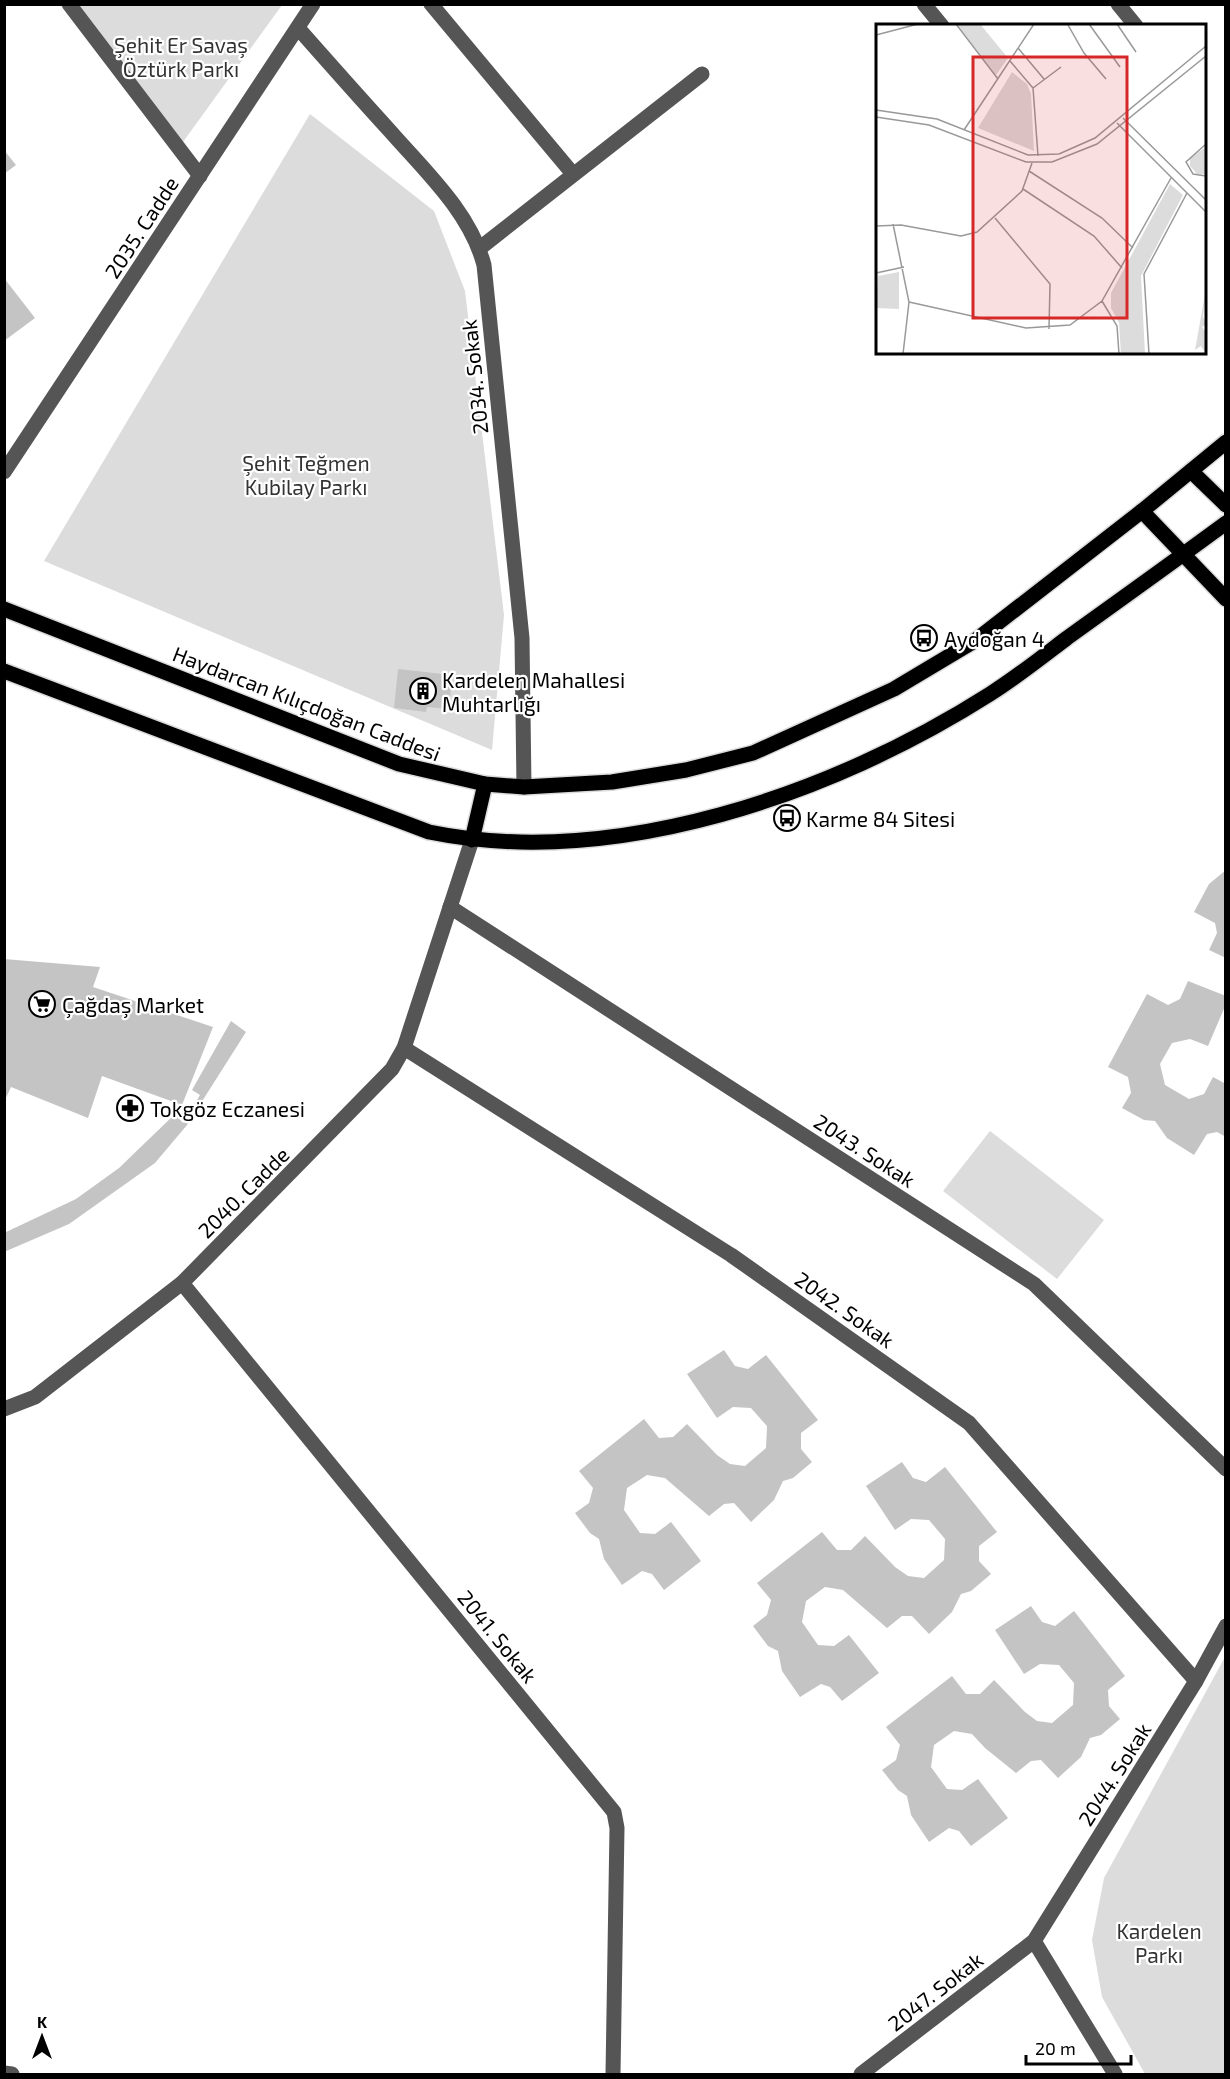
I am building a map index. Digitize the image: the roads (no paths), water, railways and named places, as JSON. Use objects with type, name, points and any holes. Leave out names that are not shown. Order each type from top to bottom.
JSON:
[{"type":"main road","name":"Haydarcan Kılıçdoğan Caddesi","points":[[4,609],[399,764],[485,784],[524,787],[612,782],[686,770],[753,753],[804,732],[894,689],[976,640],[1142,512],[1226,442]]},
{"type":"main road","points":[[1191,471],[1226,506]]},
{"type":"main road","points":[[1142,512],[1226,599]]},
{"type":"main road","points":[[4,671],[399,822],[472,840],[574,841],[636,834],[716,816],[795,790],[868,759],[990,694],[1226,523]]},
{"type":"main road","points":[[472,840],[485,784]]},
{"type":"street","points":[[69,4],[200,176]]},
{"type":"street","name":"2035. Cadde","points":[[4,472],[313,4]]},
{"type":"street","points":[[431,4],[573,174]]},
{"type":"street","points":[[924,4],[940,24]]},
{"type":"street","points":[[1118,4],[1134,24]]},
{"type":"street","name":"2034. Sokak","points":[[298,28],[433,180],[459,212],[480,248],[484,265],[522,638],[524,787]]},
{"type":"street","points":[[480,248],[702,74]]},
{"type":"street","name":"2040. Cadde","points":[[4,1409],[35,1397],[182,1283],[376,1089],[392,1069],[404,1048],[472,840]]},
{"type":"street","name":"2043. Sokak","points":[[450,906],[1034,1284],[1226,1469]]},
{"type":"street","name":"2042. Sokak","points":[[404,1048],[731,1255],[969,1423],[1196,1681]]},
{"type":"street","name":"2041. Sokak","points":[[182,1283],[614,1812],[617,1828],[613,2074]]},
{"type":"street","name":"2044. Sokak","points":[[1034,1941],[1196,1681],[1226,1626]]},
{"type":"street","points":[[1034,1941],[1114,2074]]},
{"type":"street","name":"2047. Sokak","points":[[861,2074],[1034,1941]]},
{"type":"street","points":[[4,2073],[12,2074]]},
{"type":"place","name":"Aydoğan 4","points":[[924,638]]},
{"type":"place","name":"Kardelen Mahallesi Muhtarlığı","points":[[423,691]]},
{"type":"place","name":"Karme 84 Sitesi","points":[[787,818]]},
{"type":"place","name":"Çağdaş Market","points":[[42,1004]]},
{"type":"place","name":"Tokgöz Eczanesi","points":[[130,1108]]},
{"type":"park label","name":"Şehit Er Savaş Öztürk Parkı","points":[[181,56]]},
{"type":"park label","name":"Şehit Teğmen Kubilay Parkı","points":[[306,474]]},
{"type":"park label","name":"Kardelen Parkı","points":[[1159,1942]]}]
